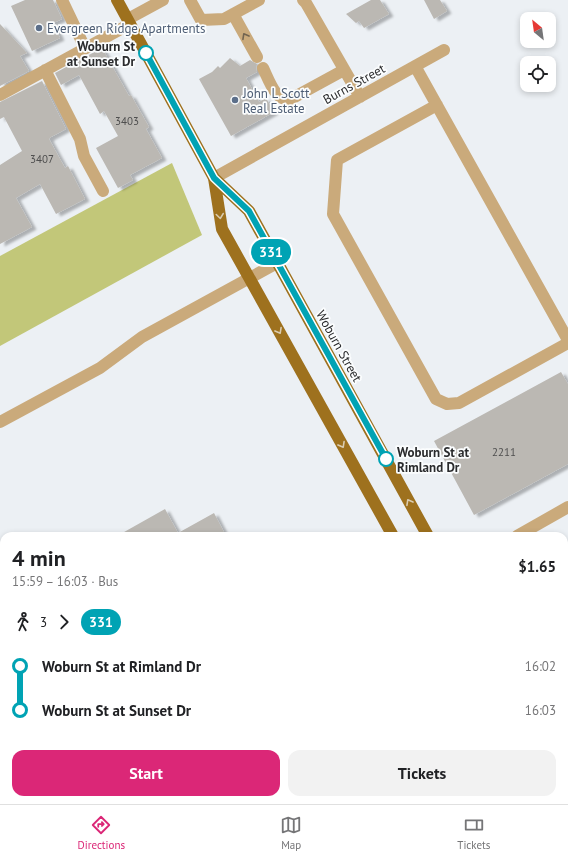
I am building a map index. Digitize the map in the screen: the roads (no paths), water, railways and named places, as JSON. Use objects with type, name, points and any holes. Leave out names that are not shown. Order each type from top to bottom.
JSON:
[{"type":"main road","name":"Woburn Street","points":[[117,0],[214,178],[249,211],[426,532]]},
{"type":"main road","name":"Woburn Street","points":[[214,178],[222,229],[391,532]]},
{"type":"street","points":[[62,0],[85,48]]},
{"type":"street","points":[[0,95],[85,48],[163,0]]},
{"type":"street","points":[[190,0],[201,20],[224,19],[259,0]]},
{"type":"street","points":[[302,0],[306,3],[360,97]]},
{"type":"street","points":[[233,14],[256,57]]},
{"type":"street","name":"Burns Street","points":[[214,178],[444,50]]},
{"type":"street","points":[[415,66],[437,105],[568,342],[458,404],[447,404],[436,399],[333,214],[337,160],[437,105]]},
{"type":"street","points":[[263,68],[278,96],[284,100],[289,100],[344,70]]},
{"type":"street","points":[[45,70],[80,139],[84,156],[103,191]]},
{"type":"street","points":[[0,422],[100,368],[142,337],[277,263]]},
{"type":"street","points":[[524,532],[568,507]]},
{"type":"place","name":"Evergreen Ridge Apartments","points":[[39,28]]},
{"type":"place","name":"Woburn St at Sunset Dr","points":[[146,53]]},
{"type":"place","name":"John L Scott Real Estate","points":[[235,100]]},
{"type":"place","name":"Woburn St at Rimland Dr","points":[[386,459]]}]
